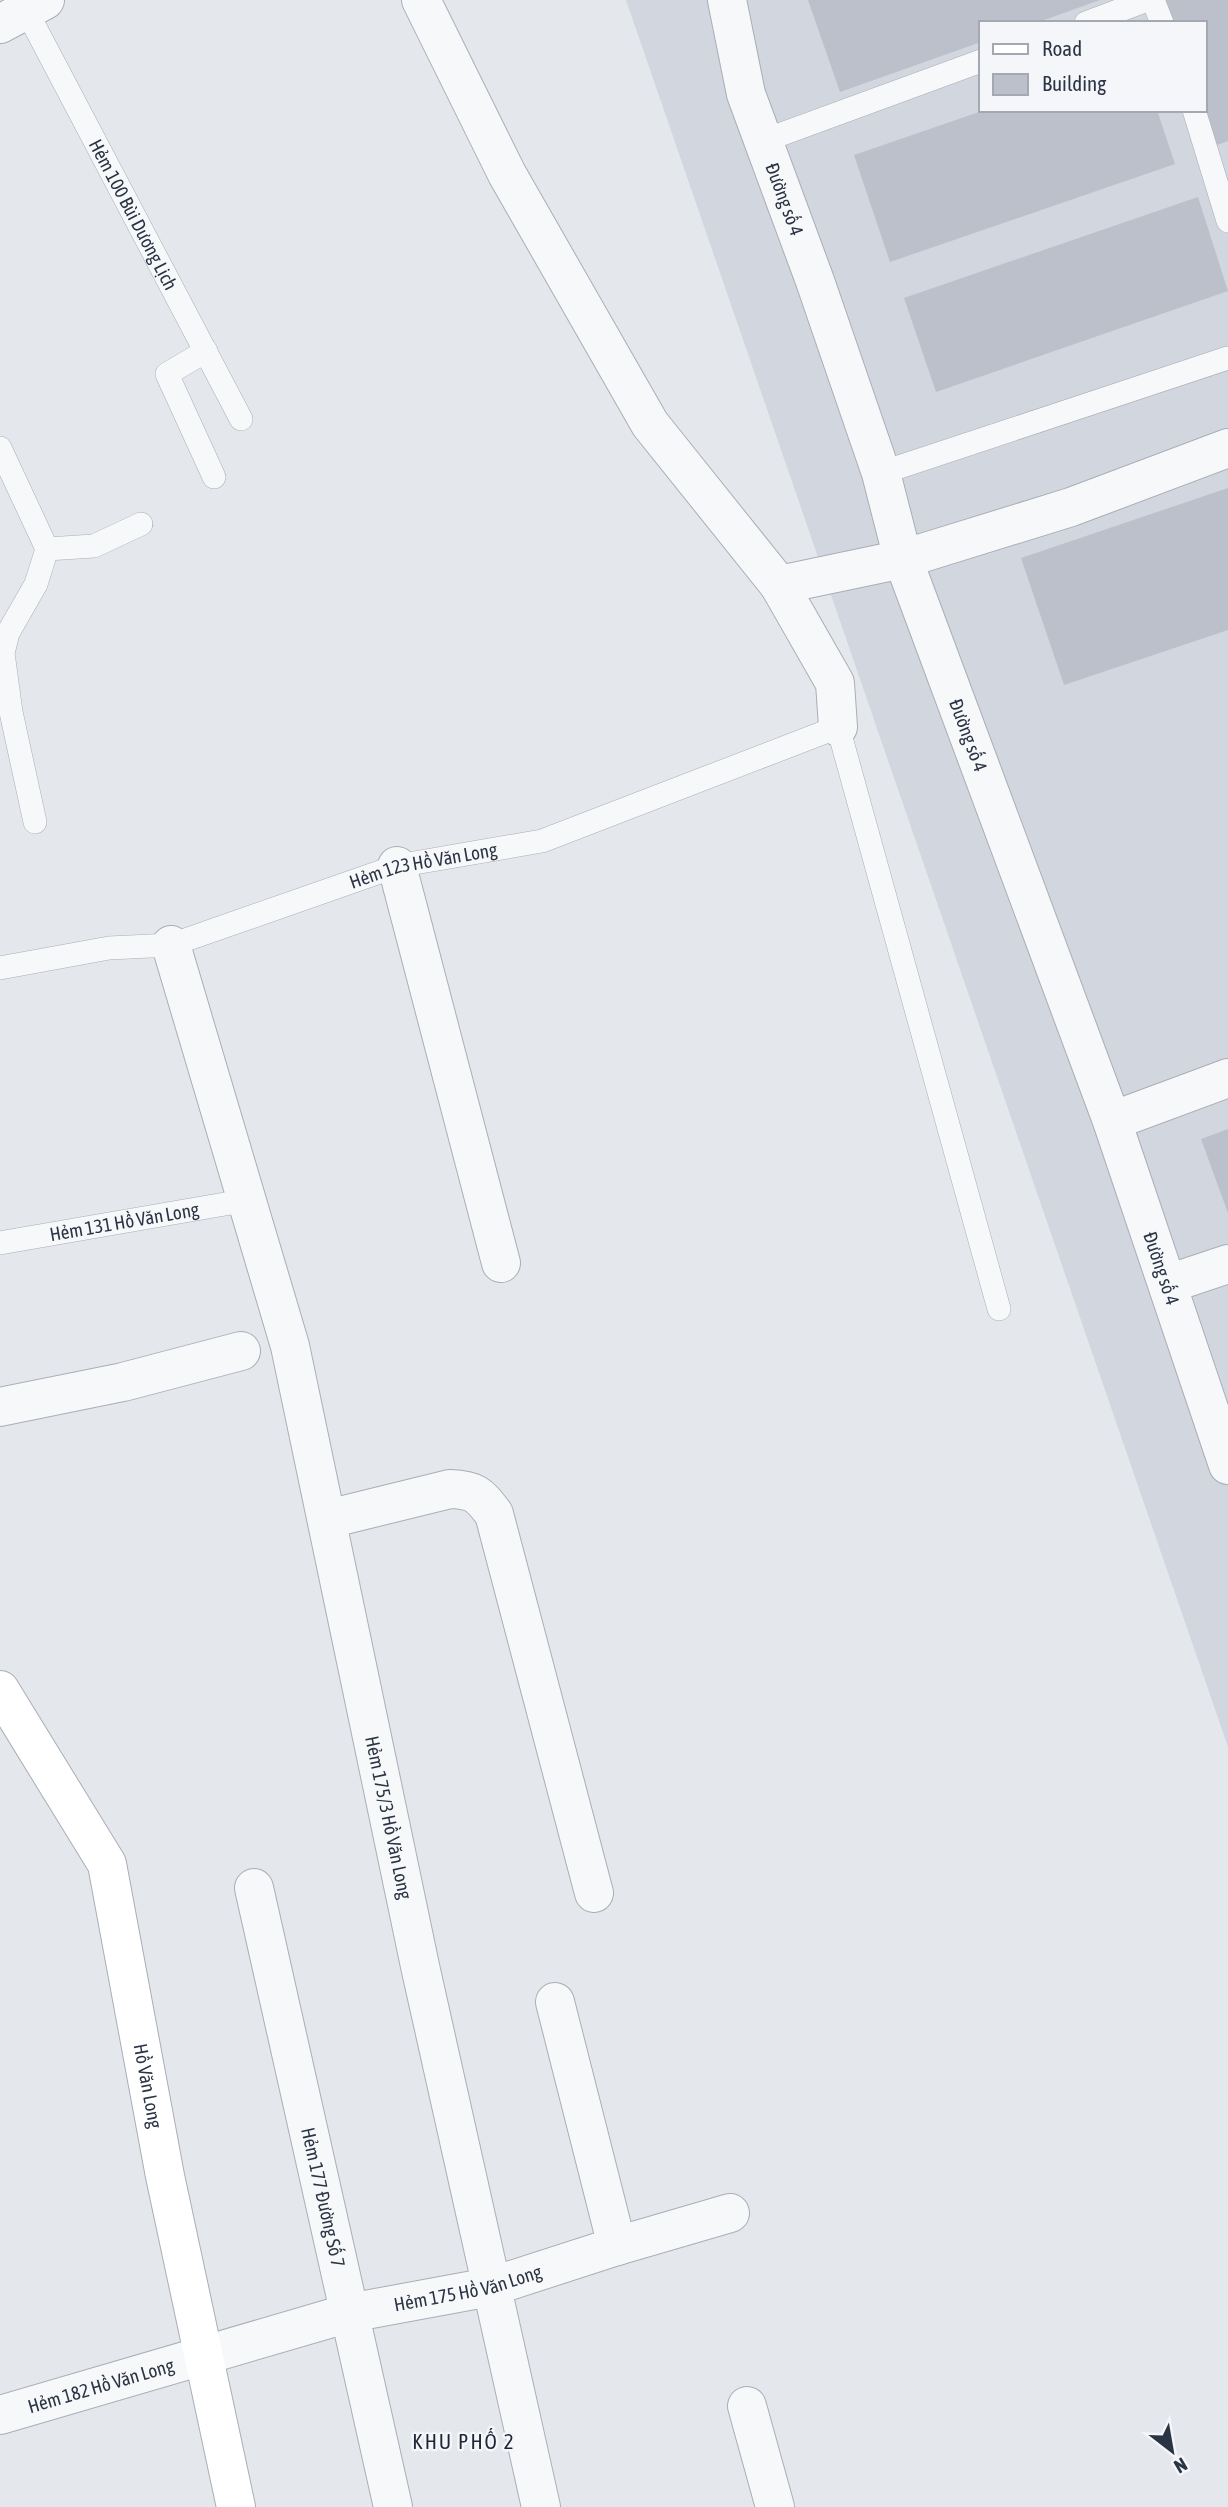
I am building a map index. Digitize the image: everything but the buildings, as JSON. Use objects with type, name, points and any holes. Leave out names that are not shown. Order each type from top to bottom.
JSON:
[{"type":"street","points":[[421,0],[507,174],[650,424],[779,585],[835,683],[838,727]]},
{"type":"street","name":"Đường số 4","points":[[727,0],[746,94],[815,281],[881,473],[903,559],[1221,1422],[1228,1465]]},
{"type":"street","points":[[779,585],[903,559],[1071,507],[1228,447]]},
{"type":"street","points":[[397,866],[501,1263]]},
{"type":"street","name":"Hẻm 175/3 Hồ Văn Long","points":[[171,945],[290,1346],[420,1966],[541,2507]]},
{"type":"street","points":[[1112,1121],[1228,1078]]},
{"type":"street","points":[[1168,1284],[1228,1264]]},
{"type":"street","points":[[0,1407],[123,1382],[241,1352]]},
{"type":"street","points":[[328,1519],[450,1489],[467,1489],[476,1493],[494,1514],[594,1894]]},
{"type":"street","name":"Hồ Văn Long","points":[[0,1690],[107,1864],[165,2176],[236,2507]]},
{"type":"street","name":"Hẻm 177 Đường Số 7","points":[[254,1888],[393,2507]]},
{"type":"street","points":[[555,2002],[617,2246]]},
{"type":"street","name":"Hẻm 175 Hồ Văn Long","points":[[202,2355],[349,2313],[490,2287],[730,2213]]},
{"type":"street","name":"Hẻm 182 Hồ Văn Long","points":[[0,2415],[202,2355]]},
{"type":"street","points":[[747,2406],[775,2507]]},
{"type":"lane","points":[[1091,21],[1147,0]]},
{"type":"lane","points":[[1153,0],[1161,21]]},
{"type":"lane","name":"Hẻm 100 Bùi Dương Lịch","points":[[24,11],[241,419]]},
{"type":"lane","points":[[763,141],[979,62]]},
{"type":"lane","points":[[1195,112],[1228,221]]},
{"type":"lane","points":[[206,351],[167,374],[214,477]]},
{"type":"lane","points":[[881,473],[1228,358]]},
{"type":"lane","points":[[0,447],[47,550],[36,583],[8,633],[3,653],[11,712],[35,821]]},
{"type":"lane","points":[[47,550],[94,546],[141,524]]},
{"type":"lane","points":[[838,727],[999,1309]]},
{"type":"lane","name":"Hẻm 123 Hồ Văn Long","points":[[0,968],[109,948],[171,945],[397,866],[542,841],[838,727]]},
{"type":"lane","name":"Hẻm 131 Hồ Văn Long","points":[[0,1243],[248,1200]]},
{"type":"shaded area","points":[[626,0],[1228,0],[1228,1747]]},
{"type":"district","name":"KHU PHỐ 2","points":[[464,2441]]}]
